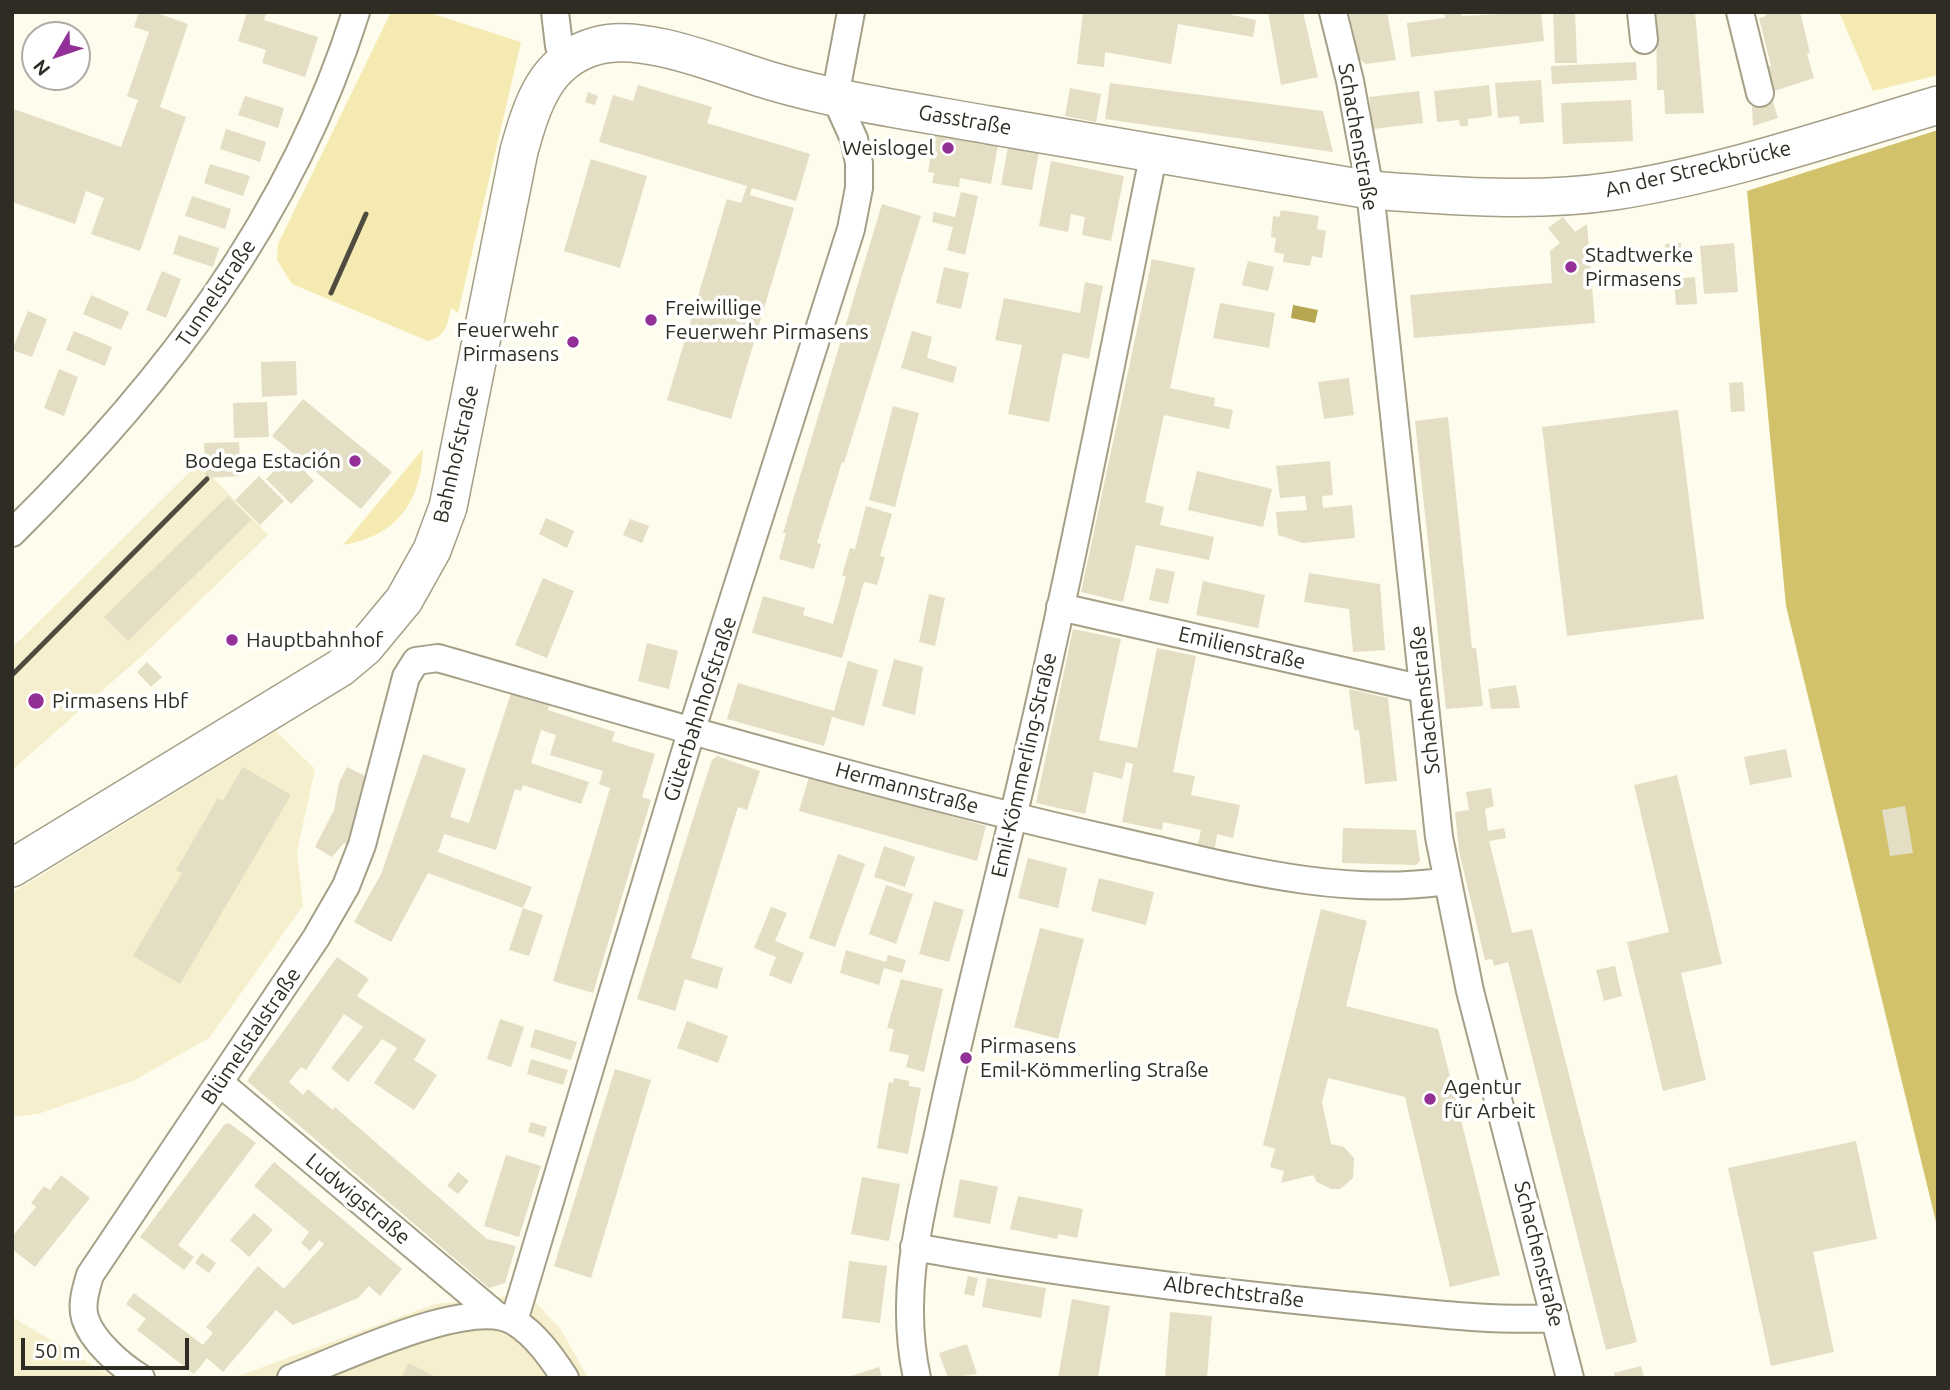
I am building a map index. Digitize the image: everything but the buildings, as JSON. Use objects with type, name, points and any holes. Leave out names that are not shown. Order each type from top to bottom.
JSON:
[{"type":"street","name":"Tunnelstraße","points":[[12,533],[150,385],[189,336],[247,251],[303,148],[325,99],[356,12]]},
{"type":"street","points":[[555,12],[559,46],[567,60]]},
{"type":"street","points":[[835,97],[851,12]]},
{"type":"street","name":"Schachenstraße","points":[[1333,12],[1350,80],[1370,190],[1439,837],[1470,991],[1570,1378]]},
{"type":"street","points":[[1641,12],[1644,40]]},
{"type":"street","points":[[1740,12],[1760,93]]},
{"type":"street","name":"Gasstraße","points":[[567,60],[597,45],[619,43],[652,46],[835,97],[1370,190]]},
{"type":"street","name":"Bahnhofstraße","points":[[12,868],[340,668],[379,631],[418,577],[432,550],[448,506],[519,151],[542,85],[567,60]]},
{"type":"street","name":"Güterbahnhofstraße","points":[[505,1318],[851,229],[859,188],[859,163],[854,139],[835,97]]},
{"type":"street","name":"An der Streckbrücke","points":[[1370,190],[1491,196],[1588,193],[1656,183],[1733,165],[1938,105]]},
{"type":"street","name":"Emil-Kömmerling-Straße","points":[[918,1378],[908,1322],[914,1247],[961,1025],[1013,817],[1060,607],[1154,152]]},
{"type":"street","name":"Emilienstraße","points":[[1060,607],[1423,689]]},
{"type":"street","name":"Hermannstraße","points":[[416,661],[438,658],[1013,817],[1242,869],[1335,884],[1397,886],[1447,881]]},
{"type":"street","name":"Blümelstalstraße","points":[[141,1378],[107,1350],[85,1319],[85,1293],[90,1275],[316,938],[346,886],[375,806],[407,677],[416,661]]},
{"type":"street","name":"Ludwigstraße","points":[[220,1083],[505,1318]]},
{"type":"street","name":"Albrechtstraße","points":[[914,1247],[995,1262],[1298,1300],[1495,1319],[1555,1318]]},
{"type":"street","points":[[291,1378],[447,1319],[505,1318],[550,1355],[565,1378]]},
{"type":"shaded area","points":[[391,12],[427,12],[521,42],[458,313],[451,308],[443,333],[428,341],[292,284],[277,260],[278,244]]},
{"type":"shaded area","points":[[1839,12],[1938,12],[1938,75],[1873,91]]},
{"type":"shaded area","points":[[1938,130],[1938,1230],[1786,606],[1747,191]]},
{"type":"shaded area","points":[[1293,305],[1318,310],[1315,323],[1291,318]]},
{"type":"shaded area","points":[[423,449],[417,485],[411,500],[392,525],[378,534],[343,545]]},
{"type":"shaded area","points":[[199,463],[268,535],[144,654],[12,770],[12,648]]},
{"type":"shaded area","points":[[276,731],[315,769],[297,851],[303,906],[209,1038],[133,1081],[38,1114],[12,1117],[12,893]]},
{"type":"shaded area","points":[[507,1296],[534,1301],[560,1328],[588,1378],[233,1378],[435,1304]]},
{"type":"shaded area","points":[[12,1317],[111,1376],[122,1378],[12,1378]]},
{"type":"railway","points":[[331,293],[366,214]]},
{"type":"railway","points":[[12,675],[207,479]]},
{"type":"place","name":"Weislogel","points":[[948,148]]},
{"type":"place","name":"Stadtwerke Pirmasens","points":[[1571,267]]},
{"type":"place","name":"Freiwillige Feuerwehr Pirmasens","points":[[651,320]]},
{"type":"place","name":"Feuerwehr Pirmasens","points":[[573,342]]},
{"type":"place","name":"Bodega Estación","points":[[355,461]]},
{"type":"place","name":"Hauptbahnhof","points":[[232,640]]},
{"type":"place","name":"Pirmasens Hbf","points":[[36,701]]},
{"type":"place","name":"Pirmasens Emil-Kömmerling Straße","points":[[966,1058]]},
{"type":"place","name":"Agentur für Arbeit","points":[[1430,1099]]}]
